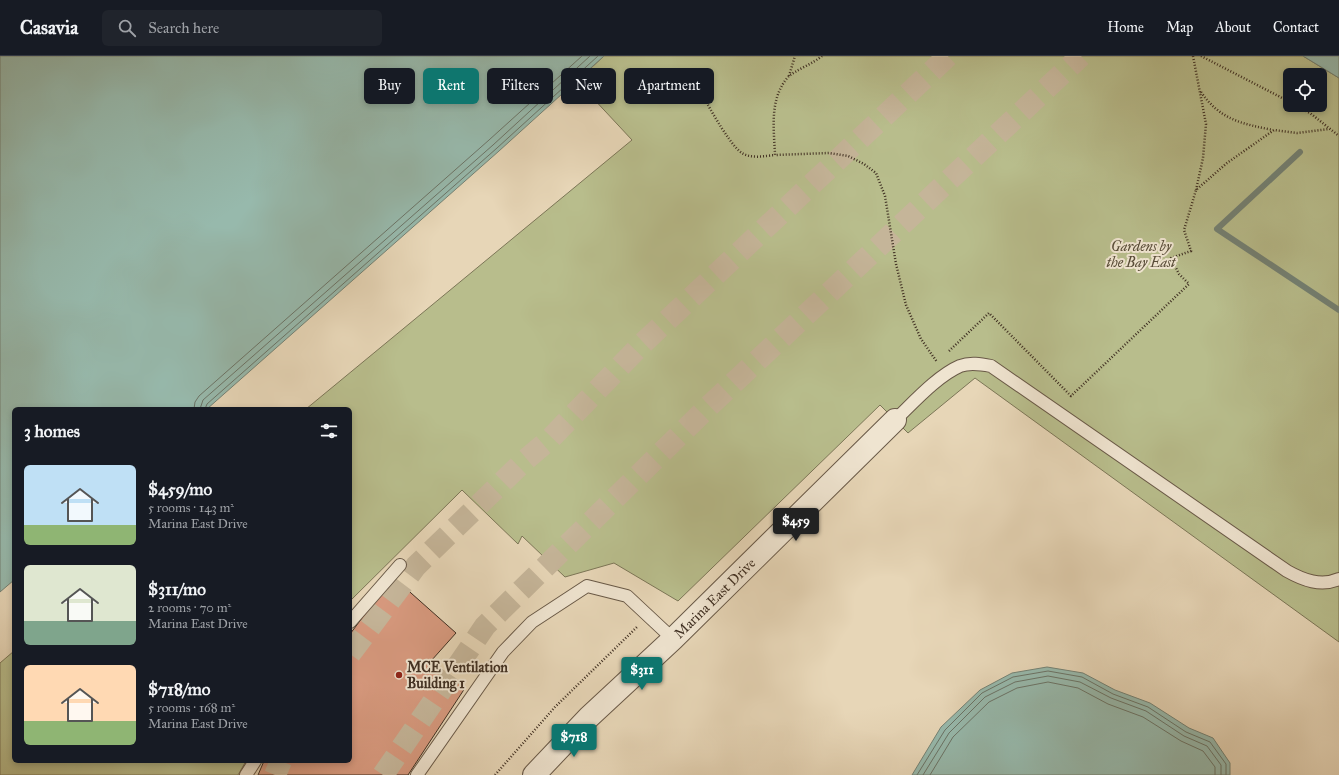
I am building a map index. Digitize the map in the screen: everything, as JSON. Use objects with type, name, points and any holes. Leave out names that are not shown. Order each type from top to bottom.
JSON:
[{"type":"street","name":"Marina East Drive","points":[[534,775],[589,717],[673,639],[895,420]]},
{"type":"lane","points":[[895,420],[946,374],[961,366],[977,363],[991,366],[1302,580],[1318,583],[1339,579]]},
{"type":"lane","points":[[352,620],[400,565]]},
{"type":"lane","points":[[417,775],[503,652],[532,622],[587,586],[627,596],[673,639]]},
{"type":"lane","points":[[246,775],[253,763]]},
{"type":"path","points":[[775,155],[774,105],[788,76],[795,56]]},
{"type":"path","points":[[788,76],[822,56]]},
{"type":"path","points":[[948,353],[989,313],[1070,396],[1189,284],[1179,274],[1171,258],[1191,251],[1184,230],[1196,190],[1203,158],[1206,124],[1193,56]]},
{"type":"path","points":[[1201,56],[1283,98]]},
{"type":"path","points":[[690,70],[704,98],[683,98],[662,94],[690,70]]},
{"type":"path","points":[[1200,91],[1213,107],[1240,124],[1297,133],[1329,129]]},
{"type":"path","points":[[708,104],[735,148],[742,153],[757,156],[829,153],[848,156],[864,164],[876,174],[884,196],[896,264],[906,304],[921,339],[937,363],[943,358]]},
{"type":"path","points":[[1308,112],[1339,136]]},
{"type":"path","points":[[1196,190],[1227,163],[1274,130]]},
{"type":"path","points":[[495,775],[555,707],[648,616]]},
{"type":"green space","name":"Gardens by the Bay East","points":[[604,56],[1303,56],[1323,68],[1283,68],[1283,112],[1327,112],[1327,71],[1339,78],[1339,642],[975,378],[908,433],[880,405],[678,601],[614,563],[565,577],[522,536],[518,544],[462,490],[352,599],[352,407],[308,407],[632,140],[598,104],[616,104],[616,68],[591,68]]},
{"type":"green space","points":[[12,653],[12,763],[245,763],[238,775],[0,775],[0,663]]},
{"type":"water","points":[[0,56],[604,56],[591,68],[561,68],[561,95],[553,102],[553,68],[487,68],[487,104],[551,104],[209,407],[12,407],[12,582],[0,592]]},
{"type":"water","points":[[1303,56],[1339,56],[1339,78],[1327,71],[1327,68],[1323,68]]},
{"type":"water","points":[[1047,667],[1083,673],[1115,690],[1150,703],[1189,728],[1213,738],[1230,763],[1230,775],[912,775],[941,727],[980,690],[1012,673]]},
{"type":"building","name":"MCE Ventilation Building 1","points":[[393,577],[456,633],[431,661],[465,688],[408,775],[258,775],[263,763],[352,763],[352,631]]},
{"type":"waterway","points":[[1300,152],[1217,229],[1339,310]]},
{"type":"tunnel","points":[[352,651],[416,566],[524,461],[549,440],[641,345],[948,56]]},
{"type":"tunnel","points":[[383,775],[485,626],[708,407],[1081,56]]},
{"type":"tunnel","points":[[275,775],[280,763]]},
{"type":"place","name":"MCE Ventilation Building 1","points":[[399,675]]}]
